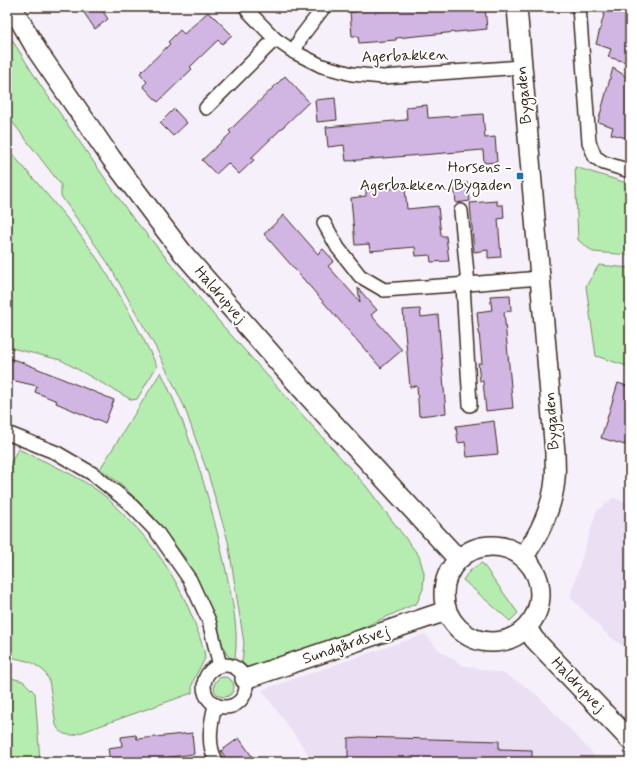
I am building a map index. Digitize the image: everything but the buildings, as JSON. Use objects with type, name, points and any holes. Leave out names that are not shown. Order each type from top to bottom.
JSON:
[{"type":"main road","name":"Haldrupvej","points":[[12,7],[38,52],[111,158],[182,252],[309,397],[458,559]]},
{"type":"main road","name":"Bygaden","points":[[517,7],[555,446],[555,480],[547,516],[523,557]]},
{"type":"main road","points":[[493,546],[510,549],[523,557],[532,567],[537,576],[540,592],[538,610],[527,628],[518,636],[491,643],[469,637],[459,630],[450,619],[446,611],[444,599],[446,581],[449,572],[458,559],[468,551],[480,547],[493,546]]},
{"type":"main road","name":"Sundgårdsvej","points":[[245,679],[446,611]]},
{"type":"main road","name":"Haldrupvej","points":[[527,628],[534,639],[630,740]]},
{"type":"street","name":"Agerbakken","points":[[246,7],[248,11],[275,39],[294,52],[322,66],[352,74],[383,77],[522,67]]},
{"type":"street","points":[[294,52],[301,37],[324,7]]},
{"type":"street","points":[[579,7],[589,142],[595,157],[604,163],[630,171]]},
{"type":"street","points":[[206,108],[275,39]]},
{"type":"street","points":[[461,210],[466,285],[470,405]]},
{"type":"street","points":[[324,223],[338,248],[360,276],[384,290],[466,285],[540,278]]},
{"type":"street","points":[[7,433],[56,453],[93,474],[129,503],[156,530],[190,580],[209,620],[220,666]]},
{"type":"street","points":[[220,666],[235,668],[241,672],[245,679],[246,689],[242,699],[233,706],[223,707],[215,705],[209,700],[206,694],[204,685],[207,676],[213,669],[220,666]]},
{"type":"street","points":[[215,705],[210,723],[210,739],[215,761]]},
{"type":"shaded area","points":[[613,498],[630,503],[630,651],[609,636],[570,597],[596,512]]},
{"type":"shaded area","points":[[425,634],[440,651],[462,665],[504,674],[522,684],[539,697],[594,755],[590,762],[314,762],[262,690]]},
{"type":"green space","points":[[7,32],[41,86],[129,213],[222,325],[366,486],[419,556],[424,573],[423,589],[417,603],[351,633],[249,669],[242,662],[244,643],[228,541],[208,474],[184,406],[156,348],[108,263],[61,196],[61,185],[7,115]]},
{"type":"green space","points":[[7,148],[61,211],[90,248],[111,280],[139,331],[157,366],[137,399],[132,400],[61,360],[7,347]]},
{"type":"green space","points":[[575,167],[630,184],[630,255],[593,252],[578,240]]},
{"type":"green space","points":[[599,265],[630,268],[630,367],[596,356],[586,286]]},
{"type":"green space","points":[[161,372],[182,421],[200,470],[214,520],[234,614],[236,636],[235,658],[231,658],[227,655],[211,609],[185,558],[153,516],[121,484],[100,469]]},
{"type":"green space","points":[[18,449],[75,476],[96,489],[106,497],[137,529],[162,560],[173,577],[191,613],[204,651],[205,658],[194,678],[192,693],[74,735],[68,735],[59,730],[56,725],[49,680],[44,671],[31,662],[7,656],[7,469]]},
{"type":"green space","points":[[482,563],[518,613],[510,621],[463,580],[471,570]]},
{"type":"green space","points":[[7,677],[23,681],[35,693],[40,762],[7,762]]},
{"type":"green space","points":[[224,677],[231,680],[234,687],[231,694],[224,697],[217,694],[214,687],[217,680]]},
{"type":"place","name":"Horsens - Agerbakken/Bygaden","points":[[520,176]]}]
